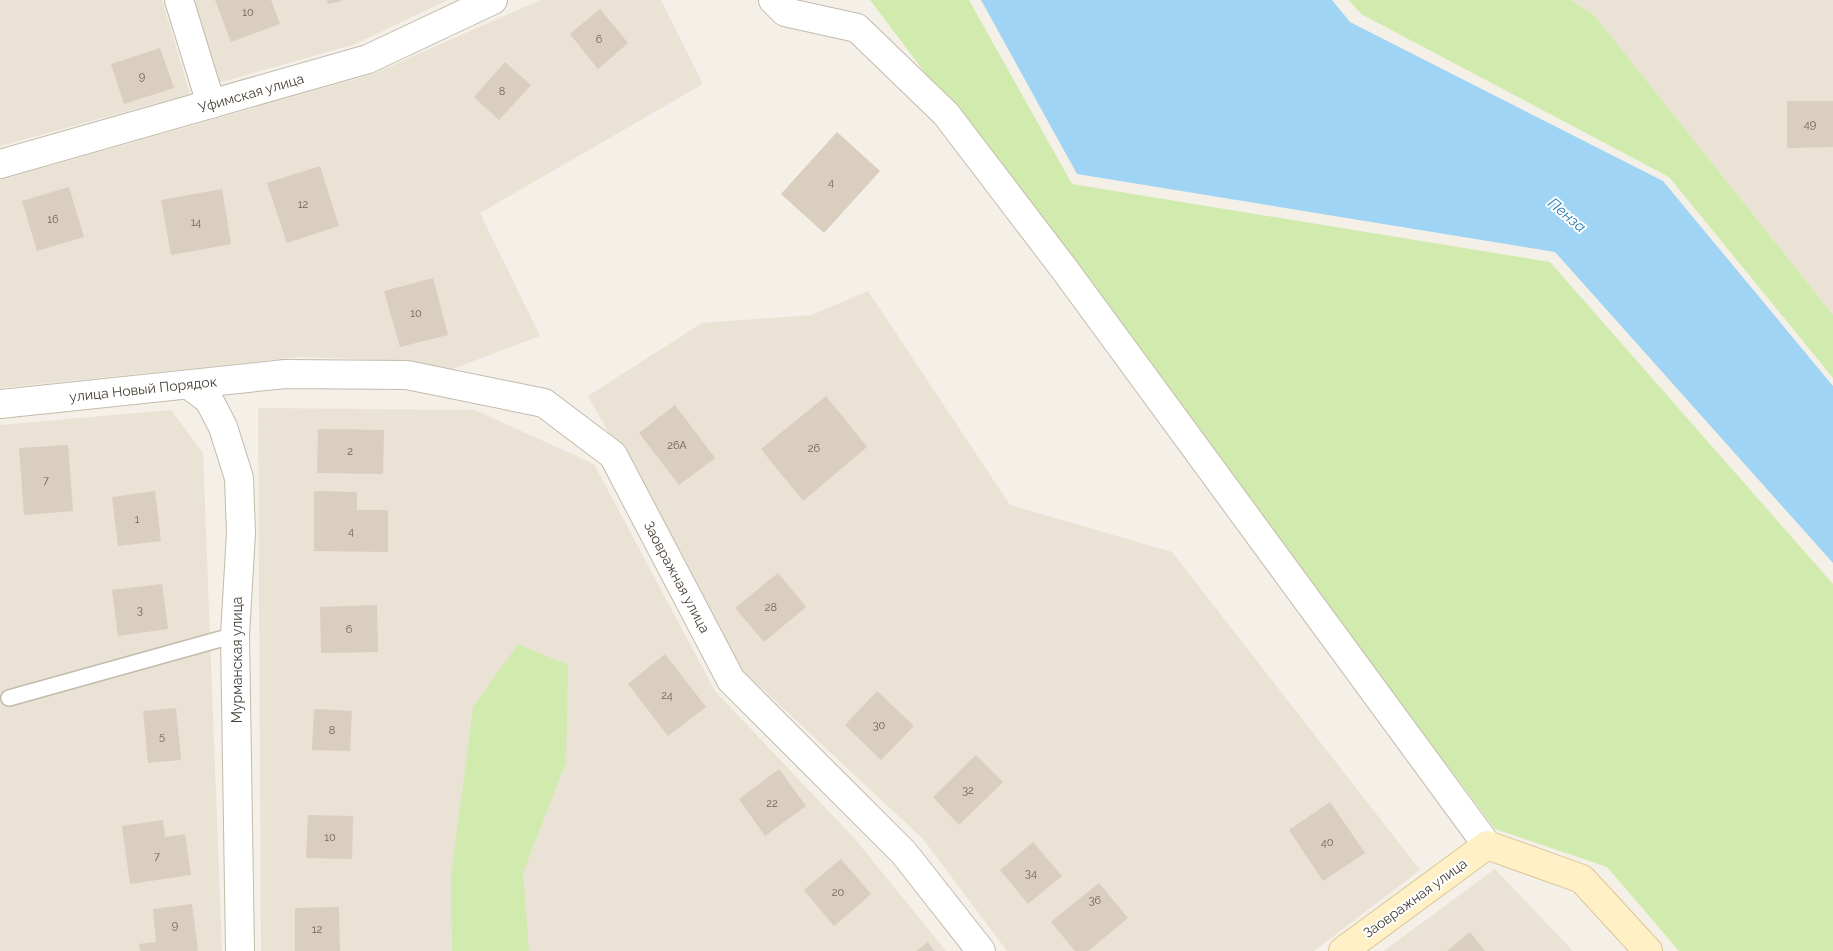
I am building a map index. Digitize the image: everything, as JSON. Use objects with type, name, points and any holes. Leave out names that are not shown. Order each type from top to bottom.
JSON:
[{"type":"street","points":[[179,0],[211,104]]},
{"type":"street","name":"Уфимская улица","points":[[0,164],[368,60],[493,0]]},
{"type":"street","points":[[773,0],[785,12],[857,28],[946,114],[1065,270],[1487,845],[1582,879],[1648,951]]},
{"type":"street","name":"Заовражная улица","points":[[285,374],[407,375],[544,403],[613,455],[731,680],[904,854],[981,951]]},
{"type":"street","name":"улица Новый Порядок","points":[[0,404],[285,374]]},
{"type":"street","name":"Мурманская улица","points":[[189,385],[209,400],[223,427],[239,478],[241,533],[235,635],[240,951]]},
{"type":"street","name":"Заовражная улица","points":[[1343,951],[1487,845]]},
{"type":"lane","points":[[9,698],[235,635]]},
{"type":"shaded area","points":[[0,0],[162,0],[190,94],[0,146]]},
{"type":"shaded area","points":[[193,0],[448,0],[355,44],[218,83]]},
{"type":"shaded area","points":[[540,0],[661,0],[703,84],[480,213],[540,336],[450,370],[411,361],[301,357],[0,388],[0,180],[373,74]]},
{"type":"shaded area","points":[[1571,0],[1833,0],[1833,315],[1595,16]]},
{"type":"shaded area","points":[[868,291],[1010,505],[1172,552],[1420,870],[1314,951],[1007,951],[923,839],[740,668],[588,396],[702,323],[812,315]]},
{"type":"shaded area","points":[[258,408],[475,410],[594,464],[715,691],[855,839],[946,951],[261,951]]},
{"type":"shaded area","points":[[171,410],[203,453],[222,951],[0,951],[0,425]]},
{"type":"shaded area","points":[[1495,869],[1573,951],[1384,951]]},
{"type":"green space","points":[[870,0],[969,0],[1072,184],[1550,262],[1833,584],[1833,951],[1679,951],[1607,867],[1495,829]]},
{"type":"green space","points":[[1349,0],[1571,0],[1595,16],[1833,315],[1833,378],[1669,177],[1361,14]]},
{"type":"green space","points":[[518,644],[568,665],[566,762],[523,873],[529,951],[452,951],[451,878],[473,707]]},
{"type":"water","name":"Пенза","points":[[981,0],[1332,0],[1350,22],[1663,181],[1833,386],[1833,563],[1555,252],[1077,174]]},
{"type":"building","points":[[215,0],[271,0],[280,24],[231,42]]},
{"type":"building","points":[[327,0],[342,0],[342,1],[328,4]]},
{"type":"building","points":[[600,9],[628,43],[598,69],[570,34]]},
{"type":"building","points":[[160,48],[174,88],[124,104],[111,64]]},
{"type":"building","points":[[505,62],[531,85],[499,120],[474,97]]},
{"type":"building","points":[[1787,101],[1833,101],[1833,147],[1787,148]]},
{"type":"building","points":[[837,132],[880,171],[824,233],[781,194]]},
{"type":"building","points":[[320,166],[339,226],[287,243],[267,183]]},
{"type":"building","points":[[69,187],[84,237],[37,251],[22,201]]},
{"type":"building","points":[[222,189],[231,244],[171,255],[161,200]]},
{"type":"building","points":[[433,278],[448,335],[400,347],[384,291]]},
{"type":"building","points":[[826,396],[867,447],[803,501],[761,449]]},
{"type":"building","points":[[675,405],[715,458],[679,485],[639,433]]},
{"type":"building","points":[[318,429],[384,430],[383,474],[317,473]]},
{"type":"building","points":[[68,445],[73,511],[24,515],[19,448]]},
{"type":"building","points":[[155,491],[161,541],[118,546],[112,497]]},
{"type":"building","points":[[314,491],[357,492],[357,510],[388,510],[388,552],[314,551]]},
{"type":"building","points":[[778,573],[806,607],[764,642],[735,608]]},
{"type":"building","points":[[162,584],[168,629],[118,636],[112,590]]},
{"type":"building","points":[[377,605],[378,652],[321,653],[320,607]]},
{"type":"building","points":[[665,654],[706,707],[668,736],[628,684]]},
{"type":"building","points":[[877,691],[914,726],[881,760],[845,725]]},
{"type":"building","points":[[176,708],[181,760],[148,763],[143,711]]},
{"type":"building","points":[[314,709],[352,711],[350,751],[312,750]]},
{"type":"building","points":[[976,755],[1003,782],[959,825],[933,797]]},
{"type":"building","points":[[779,769],[806,806],[765,836],[739,799]]},
{"type":"building","points":[[1330,802],[1365,853],[1323,881],[1289,830]]},
{"type":"building","points":[[308,815],[353,816],[352,859],[306,858]]},
{"type":"building","points":[[163,820],[165,837],[185,834],[191,875],[130,884],[122,826]]},
{"type":"building","points":[[1033,842],[1062,876],[1028,904],[1000,870]]},
{"type":"building","points":[[841,859],[871,894],[834,926],[804,890]]},
{"type":"building","points":[[1099,883],[1128,918],[1088,951],[1075,951],[1051,922]]},
{"type":"building","points":[[192,904],[198,951],[140,951],[139,944],[156,942],[153,909]]},
{"type":"building","points":[[339,907],[340,951],[295,951],[295,908]]},
{"type":"building","points":[[1470,932],[1485,951],[1447,951]]},
{"type":"building","points":[[928,942],[934,951],[916,951]]}]
